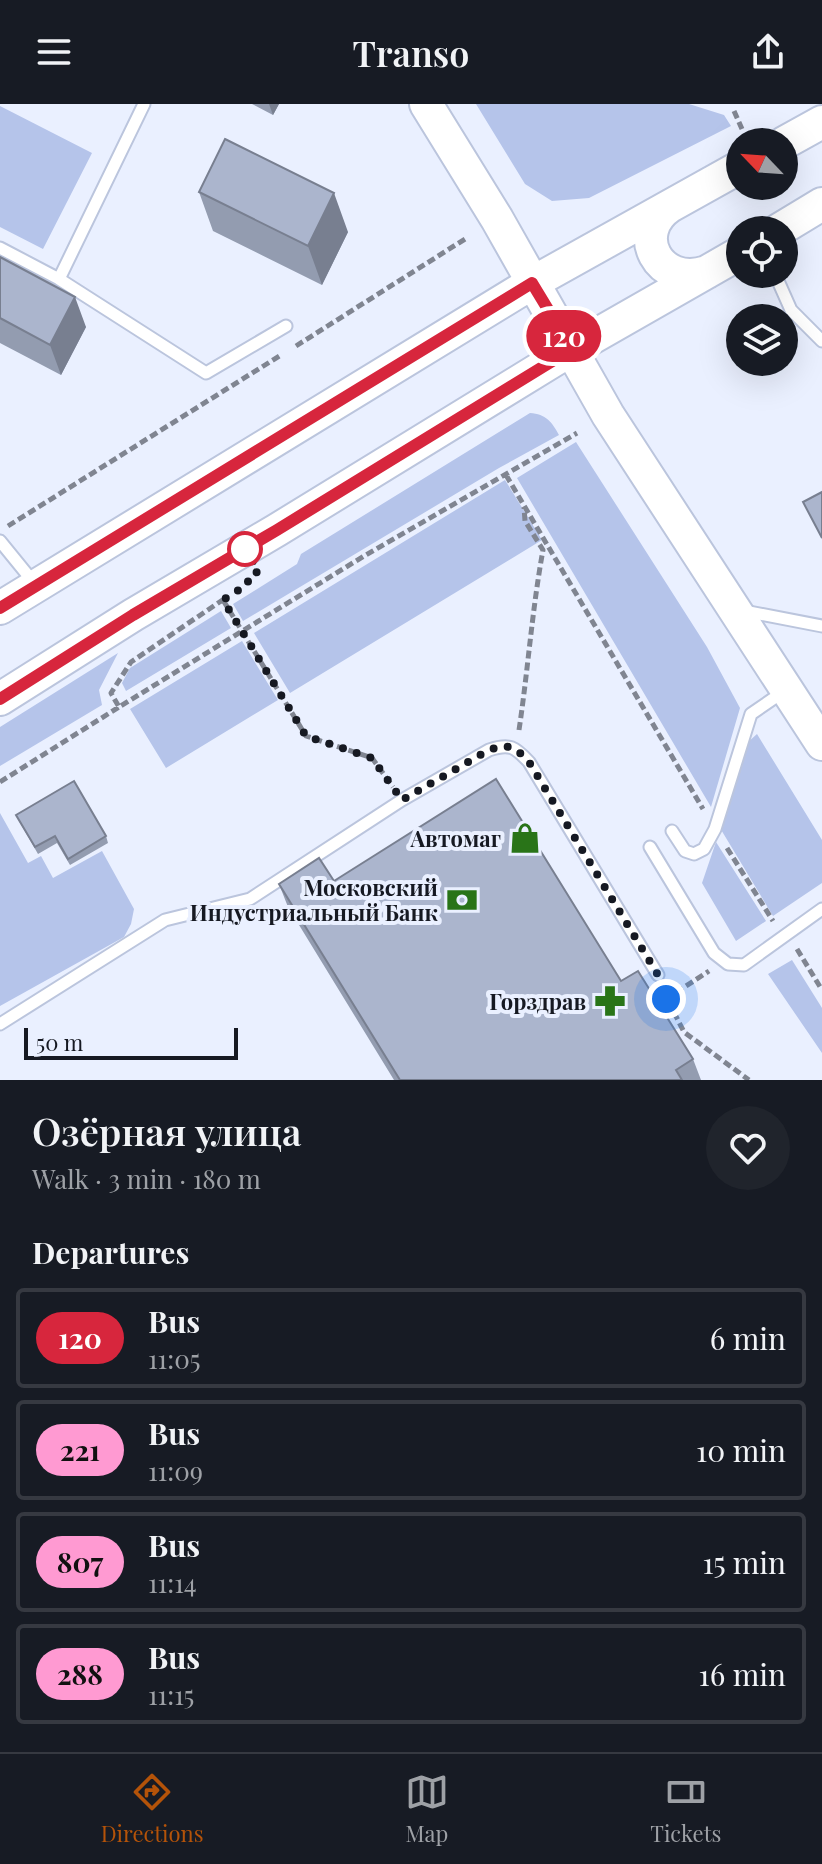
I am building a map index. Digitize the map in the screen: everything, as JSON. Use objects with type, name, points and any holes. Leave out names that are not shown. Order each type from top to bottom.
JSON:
[{"type":"main road","points":[[426,104],[497,219],[608,415],[822,744]]},
{"type":"main road","points":[[798,135],[822,122]]},
{"type":"main road","points":[[0,608],[532,283],[726,175]]},
{"type":"main road","points":[[673,204],[656,220],[651,243],[654,254],[661,265],[671,272],[683,276],[707,272]]},
{"type":"main road","points":[[798,219],[822,204]]},
{"type":"main road","points":[[0,699],[572,349],[726,261]]},
{"type":"lane","points":[[59,279],[144,104]]},
{"type":"lane","points":[[0,248],[59,279],[206,373],[286,326]]},
{"type":"lane","points":[[781,288],[791,310],[822,341]]},
{"type":"lane","points":[[0,541],[36,585]]},
{"type":"lane","points":[[733,609],[822,626]]},
{"type":"lane","points":[[672,831],[685,851],[694,854],[704,849],[715,829],[751,714],[787,689]]},
{"type":"lane","points":[[0,1024],[165,920],[250,899],[402,800],[502,745],[517,749],[529,762],[658,975]]},
{"type":"lane","points":[[650,847],[714,953],[728,964],[744,965],[822,909]]},
{"type":"path","points":[[734,111],[742,128]]},
{"type":"path","points":[[295,346],[465,239]]},
{"type":"path","points":[[0,530],[283,354]]},
{"type":"path","points":[[0,782],[364,556],[577,433]]},
{"type":"path","points":[[506,475],[715,829],[777,927],[787,934],[822,990]]},
{"type":"path","points":[[517,749],[534,599],[543,550],[525,521],[524,506]]},
{"type":"path","points":[[119,707],[111,693],[131,662],[236,592]]},
{"type":"path","points":[[223,600],[306,736],[372,758],[402,800]]},
{"type":"path","points":[[658,975],[676,1024],[749,1080]]},
{"type":"shaded area","points":[[476,104],[689,104],[724,115],[731,126],[589,198],[552,201],[525,184]]},
{"type":"shaded area","points":[[0,106],[92,153],[43,249],[0,227]]},
{"type":"shaded area","points":[[530,413],[548,420],[559,435],[243,621],[233,604],[297,564],[301,554]]},
{"type":"shaded area","points":[[576,442],[707,647],[740,708],[711,807],[517,478]]},
{"type":"shaded area","points":[[505,480],[542,540],[290,693],[254,633]]},
{"type":"shaded area","points":[[221,611],[231,628],[126,691],[122,683],[130,668]]},
{"type":"shaded area","points":[[242,641],[278,700],[166,768],[130,709]]},
{"type":"shaded area","points":[[118,653],[99,690],[102,705],[0,766],[0,727]]},
{"type":"shaded area","points":[[757,734],[822,840],[822,883],[773,916],[720,828],[747,743]]},
{"type":"shaded area","points":[[0,813],[28,863],[41,856],[53,878],[102,851],[134,909],[124,937],[0,1006]]},
{"type":"shaded area","points":[[716,842],[766,921],[736,941],[702,883]]},
{"type":"shaded area","points":[[792,960],[822,1008],[822,1053],[768,974]]},
{"type":"building","points":[[225,139],[334,193],[308,246],[199,192]]},
{"type":"building","points":[[0,257],[75,297],[50,345],[0,318]]},
{"type":"building","points":[[822,492],[822,538],[803,502]]},
{"type":"building","points":[[496,779],[621,981],[638,971],[693,1059],[676,1070],[682,1080],[400,1080],[279,884],[319,858],[334,881]]},
{"type":"building","points":[[74,781],[106,836],[68,859],[55,836],[35,847],[16,815]]},
{"type":"bus line","name":"120","points":[[0,608],[532,283],[572,349],[0,699]]},
{"type":"place","name":"Автомаг","points":[[525,838]]},
{"type":"place","name":"Московский Индустриальный Банк","points":[[462,900]]},
{"type":"place","name":"Горздрав","points":[[610,1001]]},
{"type":"route","points":[[245,549],[259,571],[248,577],[248,584],[223,600],[306,736],[372,758],[402,800],[489,750],[502,745],[517,749],[529,762],[658,975],[666,999]]}]
